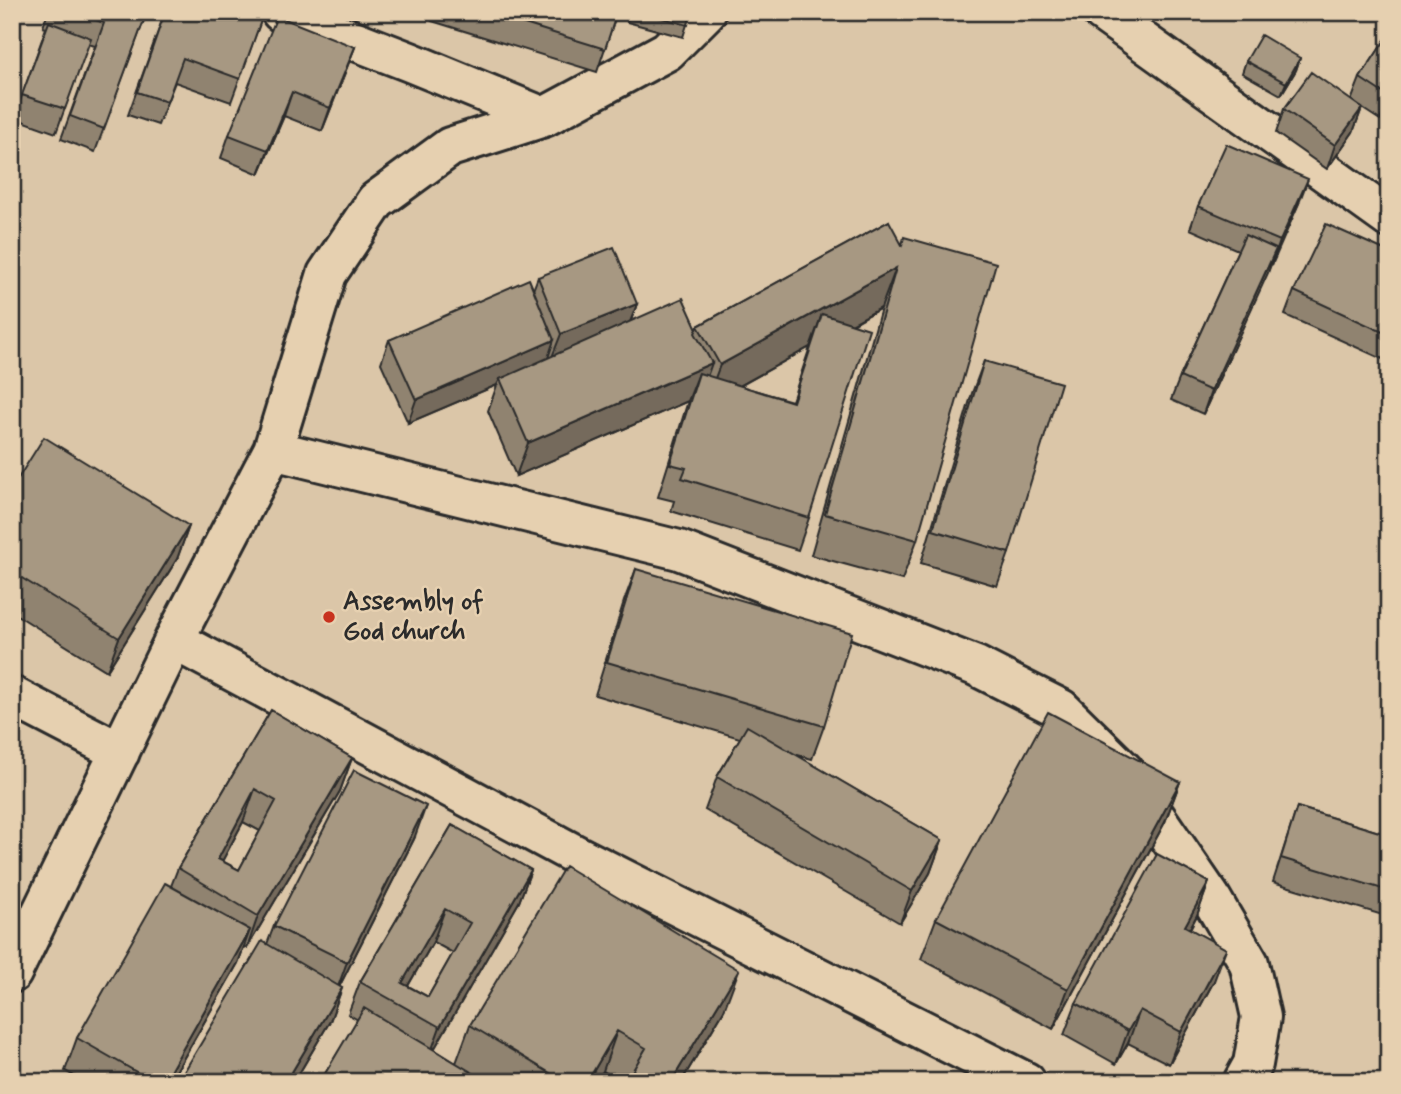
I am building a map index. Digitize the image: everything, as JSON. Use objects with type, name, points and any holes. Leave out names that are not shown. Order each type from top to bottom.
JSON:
[{"type":"street","points":[[281,12],[544,117]]},
{"type":"street","points":[[12,974],[174,640],[273,450],[327,274],[376,201],[450,147],[544,117],[667,51],[706,12]]},
{"type":"street","points":[[1102,12],[1389,218]]},
{"type":"street","points":[[273,450],[679,550],[976,666],[1061,709],[1124,771],[1211,898],[1249,963],[1261,1017],[1256,1076]]},
{"type":"street","points":[[174,640],[578,856],[1026,1082]]},
{"type":"street","points":[[12,696],[120,752]]},
{"type":"building","points":[[74,12],[147,12],[104,129],[70,116],[104,23]]},
{"type":"building","points":[[165,12],[255,12],[263,15],[240,79],[183,58],[167,102],[137,92]]},
{"type":"building","points":[[486,12],[617,12],[605,49]]},
{"type":"building","points":[[640,12],[691,12],[688,25]]},
{"type":"building","points":[[277,16],[355,47],[330,108],[292,92],[268,150],[229,135]]},
{"type":"building","points":[[49,22],[91,38],[65,109],[22,95]]},
{"type":"building","points":[[1389,34],[1389,97],[1360,78]]},
{"type":"building","points":[[1261,35],[1300,58],[1286,83],[1246,61]]},
{"type":"building","points":[[1311,72],[1362,108],[1335,145],[1284,109]]},
{"type":"building","points":[[1226,144],[1308,179],[1280,241],[1198,206]]},
{"type":"building","points":[[889,221],[902,245],[904,237],[996,263],[917,540],[825,514],[896,268],[720,365],[698,326]]},
{"type":"building","points":[[1326,224],[1389,252],[1389,335],[1294,291]]},
{"type":"building","points":[[1245,235],[1276,249],[1211,391],[1180,377]]},
{"type":"building","points":[[614,247],[637,304],[561,334],[538,277]]},
{"type":"building","points":[[529,279],[554,340],[416,400],[389,340]]},
{"type":"building","points":[[683,298],[697,329],[695,333],[712,363],[528,443],[500,379]]},
{"type":"building","points":[[822,314],[869,329],[809,518],[682,478],[686,468],[670,464],[699,373],[793,402]]},
{"type":"building","points":[[984,361],[1061,383],[1009,553],[933,530]]},
{"type":"building","points":[[44,437],[189,526],[119,638],[12,572],[12,488]]},
{"type":"building","points":[[636,569],[852,633],[824,726],[607,662]]},
{"type":"building","points":[[271,710],[352,758],[258,916],[178,868]],"holes":[[[255,789],[276,801],[239,870],[218,859]]]},
{"type":"building","points":[[1048,712],[1180,782],[1068,989],[936,919]]},
{"type":"building","points":[[747,726],[942,840],[912,891],[717,777]]},
{"type":"building","points":[[354,770],[426,806],[347,962],[274,926]]},
{"type":"building","points":[[1297,807],[1389,835],[1389,891],[1281,858]]},
{"type":"building","points":[[452,825],[531,870],[440,1027],[360,982]],"holes":[[[445,909],[470,923],[428,997],[402,983]]]},
{"type":"building","points":[[1157,854],[1209,882],[1185,926],[1226,949],[1181,1032],[1140,1010],[1128,1031],[1076,1003]]},
{"type":"building","points":[[565,866],[739,970],[671,1082],[626,1082],[646,1048],[617,1031],[590,1077],[598,1082],[565,1082],[470,1025]]},
{"type":"building","points":[[165,883],[250,930],[164,1082],[154,1082],[77,1038]]},
{"type":"building","points":[[262,941],[342,988],[286,1082],[178,1082]]},
{"type":"building","points":[[364,1008],[488,1082],[320,1082]]},
{"type":"place","name":"Assembly of God church","points":[[329,617]]}]
